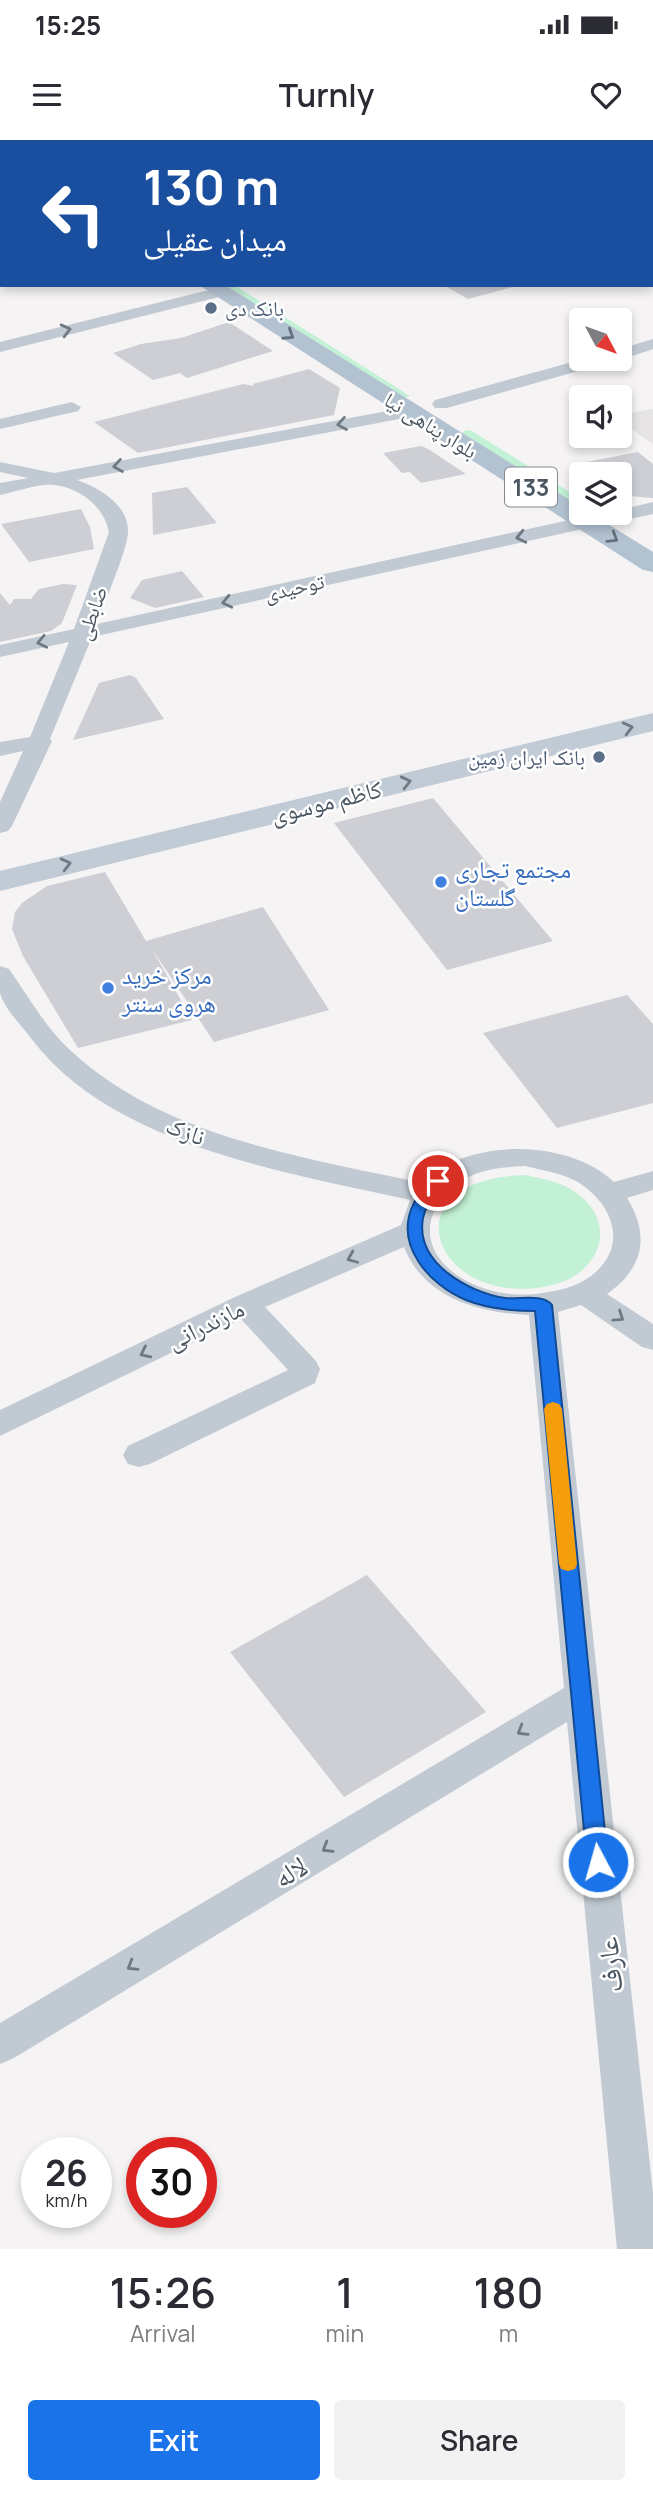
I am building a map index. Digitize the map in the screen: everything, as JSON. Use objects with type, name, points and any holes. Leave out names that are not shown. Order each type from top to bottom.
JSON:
[{"type":"main road","name":"بلوار پناهی نیا","points":[[251,287],[534,461]]},
{"type":"main road","name":"بلوار پناهی نیا","points":[[216,288],[569,511]]},
{"type":"main road","points":[[409,412],[441,404]]},
{"type":"main road","points":[[632,521],[653,534]]},
{"type":"main road","name":"بلوار پناهی نیا","points":[[592,525],[653,564]]},
{"type":"main road","name":"کاظم موسوی","points":[[0,880],[653,722]]},
{"type":"street","points":[[0,347],[216,288]]},
{"type":"street","points":[[632,350],[653,344]]},
{"type":"street","points":[[441,404],[569,368]]},
{"type":"street","points":[[0,424],[72,407]]},
{"type":"street","points":[[0,489],[409,412]]},
{"type":"street","name":"ضابطی","points":[[0,467],[49,479],[97,496],[115,512],[119,523],[119,532],[85,634],[41,741],[0,826]]},
{"type":"street","points":[[632,512],[653,508]]},
{"type":"street","name":"توحیدی","points":[[0,651],[574,525]]},
{"type":"street","points":[[0,749],[41,741]]},
{"type":"street","name":"نازک","points":[[0,974],[32,1022],[61,1057],[119,1100],[207,1138],[262,1155],[426,1194]]},
{"type":"street","points":[[525,1157],[558,1163],[587,1175],[610,1193],[624,1214],[629,1236],[624,1258],[609,1278],[586,1294],[543,1305],[506,1304],[471,1295],[441,1278],[422,1256],[414,1231],[415,1216],[426,1194],[438,1181],[463,1167],[493,1159],[525,1157]]},
{"type":"street","points":[[610,1193],[653,1180]]},
{"type":"street","name":"مازندرانی","points":[[0,1424],[245,1304],[414,1231]]},
{"type":"street","points":[[586,1294],[653,1339]]},
{"type":"street","points":[[139,1455],[304,1375],[305,1369],[245,1304]]},
{"type":"street","name":"عارف","points":[[543,1305],[638,2249]]},
{"type":"street","name":"لاله","points":[[0,2045],[581,1696]]},
{"type":"shaded area","points":[[653,409],[653,444],[632,429],[632,413]]},
{"type":"green space","points":[[226,287],[237,287],[410,396],[402,398]]},
{"type":"green space","points":[[470,430],[569,492],[569,502],[462,435],[464,431]]},
{"type":"green space","points":[[525,1175],[563,1185],[585,1200],[598,1220],[599,1242],[589,1263],[565,1281],[536,1288],[500,1287],[471,1276],[450,1259],[440,1238],[441,1216],[454,1196],[482,1181]]},
{"type":"building","points":[[447,287],[512,287],[468,299]]},
{"type":"building","points":[[229,322],[273,351],[187,378],[180,373],[153,380],[113,353],[141,344],[181,338]]},
{"type":"building","points":[[309,369],[340,388],[334,415],[138,453],[94,422],[243,384],[254,386],[253,384]]},
{"type":"building","points":[[421,446],[466,474],[421,483],[410,472],[402,473],[383,453]]},
{"type":"building","points":[[638,452],[653,464],[653,498],[632,496],[632,462],[587,462]]},
{"type":"building","points":[[187,487],[217,523],[153,535],[152,493]]},
{"type":"building","points":[[81,509],[90,527],[94,549],[29,562],[1,524]]},
{"type":"building","points":[[182,571],[204,597],[155,608],[130,598],[142,580]]},
{"type":"building","points":[[63,584],[77,585],[62,623],[51,631],[0,642],[0,593],[10,605],[14,599],[31,599],[39,589]]},
{"type":"building","points":[[130,675],[136,678],[164,719],[73,740],[99,683]]},
{"type":"building","name":"مجتمع تجاری گلستان","points":[[433,798],[553,941],[447,970],[334,823]]},
{"type":"building","points":[[105,872],[146,941],[263,907],[329,1010],[214,1042],[152,949],[192,1020],[78,1048],[23,956],[12,929],[15,912],[22,903],[47,886]]},
{"type":"building","points":[[627,995],[653,1024],[653,1103],[557,1128],[483,1033]]},
{"type":"building","points":[[367,1575],[486,1712],[344,1797],[230,1652]]},
{"type":"slow traffic","points":[[553,1409],[568,1564]]},
{"type":"place","name":"بانک دی","points":[[211,308]]},
{"type":"place","name":"بانک ایران زمین","points":[[599,757]]},
{"type":"place","name":"مجتمع تجاری گلستان","points":[[441,882]]},
{"type":"place","name":"مرکز خرید هروی سنتر","points":[[108,988]]},
{"type":"route","points":[[438,1181],[426,1194],[415,1216],[414,1231],[422,1256],[441,1278],[471,1295],[506,1304],[543,1305],[598,1862]]}]
